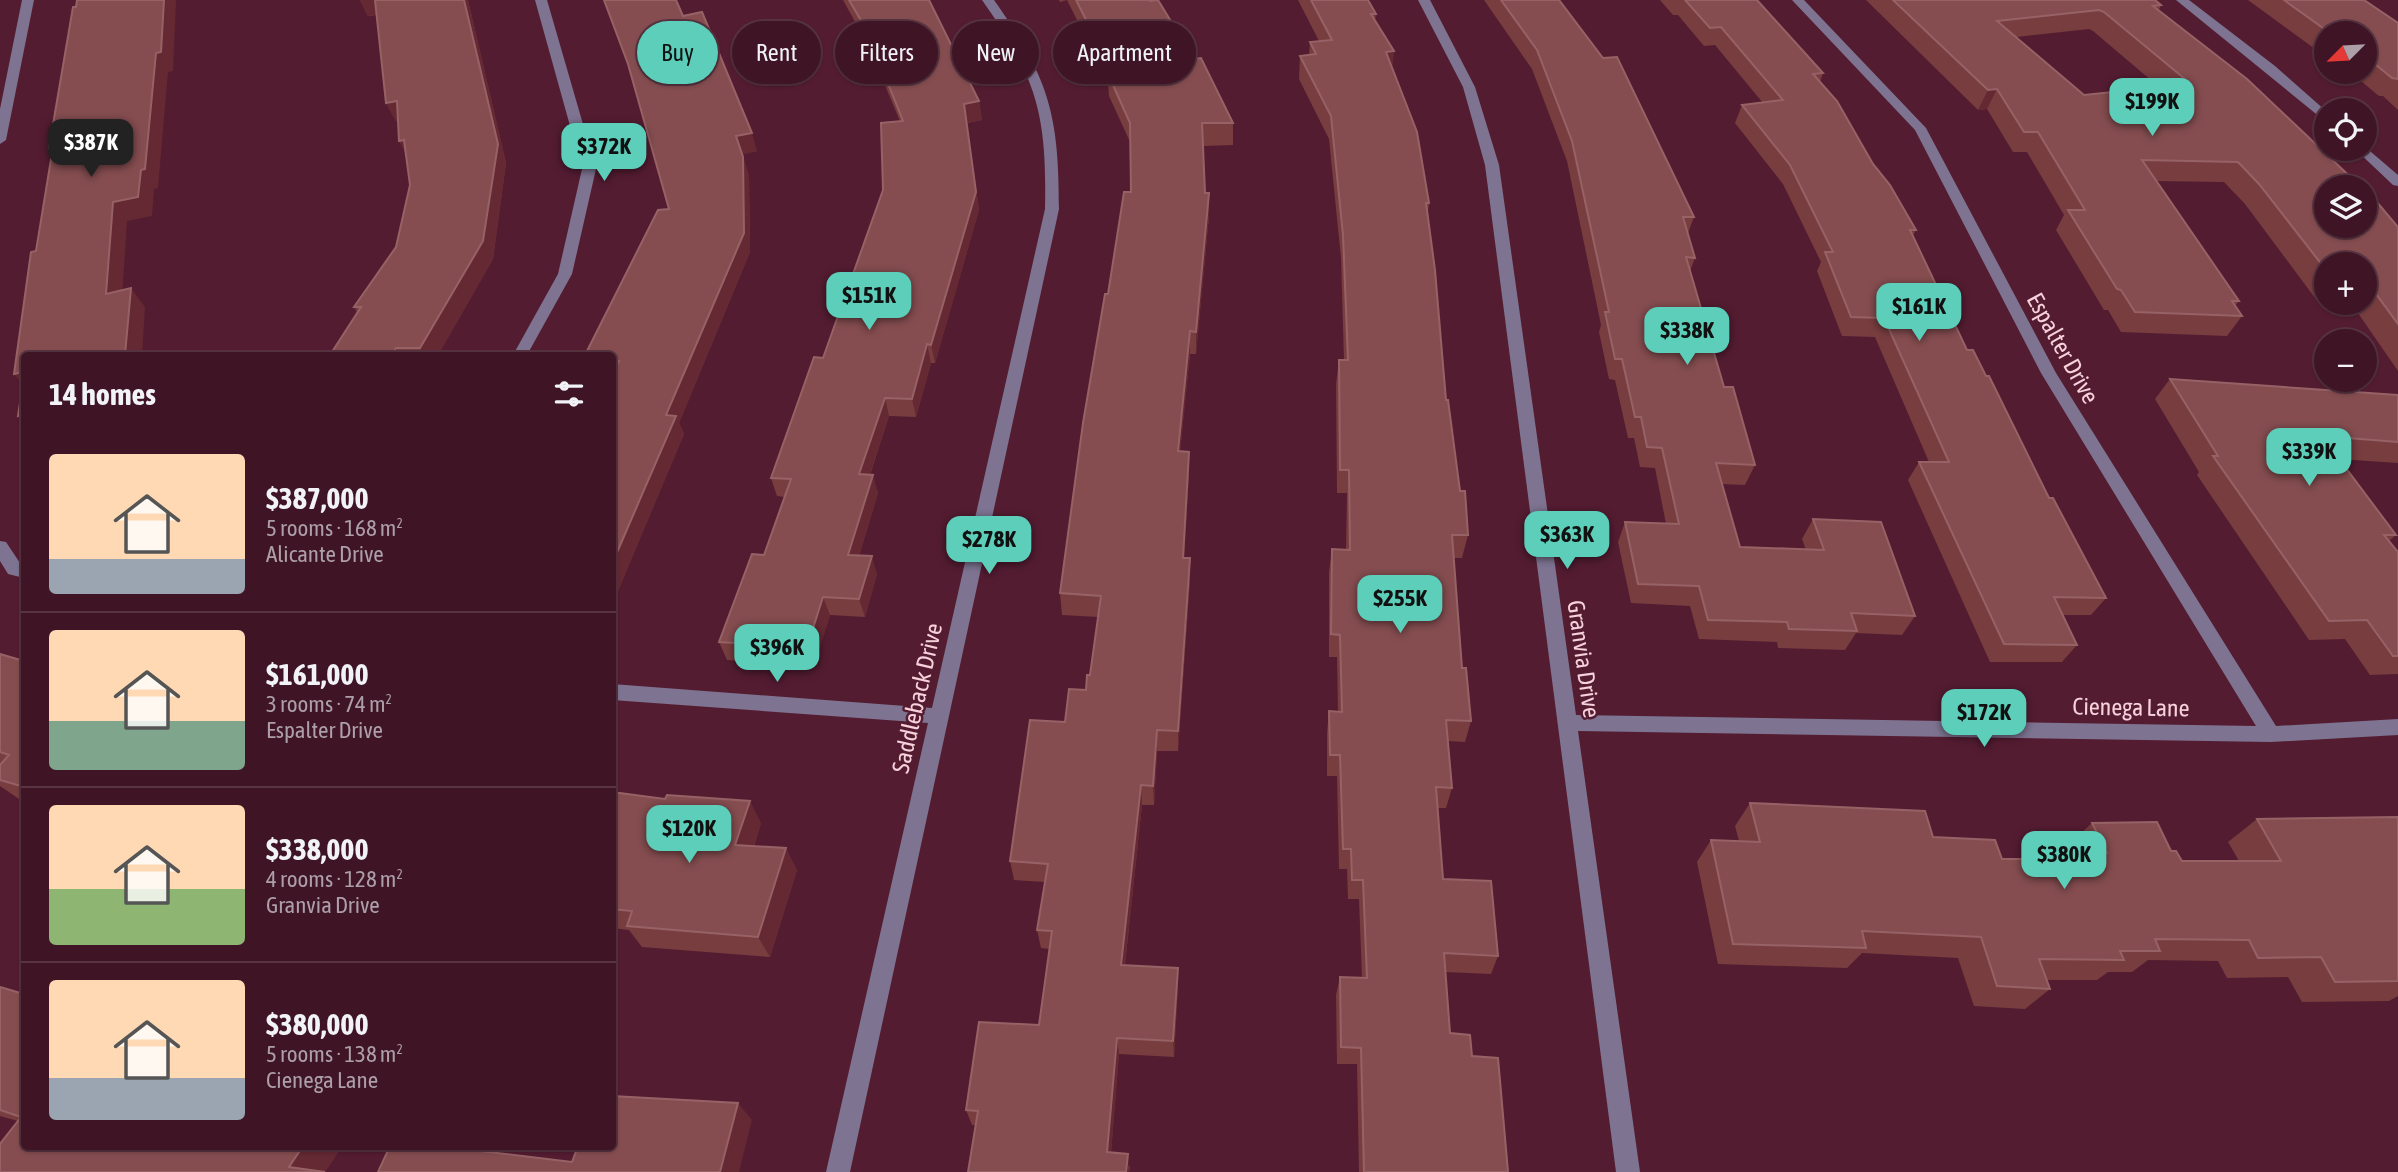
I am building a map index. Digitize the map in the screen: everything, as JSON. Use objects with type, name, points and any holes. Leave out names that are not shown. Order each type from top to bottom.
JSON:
[{"type":"street","points":[[0,140],[28,0]]},
{"type":"street","points":[[522,352],[565,274],[589,169],[541,0]]},
{"type":"street","name":"Saddleback Drive","points":[[838,1172],[1052,209],[1053,162],[1049,116],[1036,76],[1017,41],[988,0]]},
{"type":"street","name":"Granvia Drive","points":[[1424,0],[1469,88],[1492,165],[1628,1172]]},
{"type":"street","name":"Espalter Drive","points":[[1798,0],[1920,128],[2049,373],[2271,734]]},
{"type":"street","points":[[2182,0],[2271,69],[2314,107]]},
{"type":"street","points":[[2374,161],[2398,182]]},
{"type":"street","points":[[0,547],[14,569],[21,570]]},
{"type":"street","points":[[616,692],[938,716]]},
{"type":"street","name":"Cienega Lane","points":[[1569,723],[2271,734],[2398,727]]},
{"type":"building","points":[[77,0],[164,0],[161,52],[156,53],[145,169],[141,170],[138,197],[113,202],[106,294],[131,288],[125,352],[21,352],[21,373],[14,374],[31,252],[36,251],[53,147],[49,148],[73,7],[76,7]]},
{"type":"building","points":[[375,0],[464,0],[498,144],[483,241],[420,348],[396,348],[394,352],[332,352],[361,307],[354,307],[396,247],[410,185],[404,140],[399,141],[397,101],[386,103]]},
{"type":"building","points":[[604,0],[676,0],[683,16],[702,12],[706,21],[637,21],[637,84],[718,84],[718,51],[752,133],[736,136],[743,157],[744,233],[666,415],[676,416],[616,555],[616,367],[619,361],[616,361],[616,352],[587,352],[658,210],[669,209],[628,64]]},
{"type":"building","points":[[849,0],[929,0],[952,46],[952,84],[971,84],[979,101],[964,104],[976,192],[931,345],[927,344],[912,399],[885,398],[859,474],[873,475],[848,555],[872,556],[859,599],[823,597],[807,647],[719,642],[752,554],[764,555],[791,479],[771,478],[814,357],[823,358],[883,190],[881,123],[903,121],[888,84],[938,84],[938,21],[861,21]]},
{"type":"building","points":[[1076,0],[1158,0],[1171,21],[1087,21]]},
{"type":"building","points":[[1311,0],[1368,0],[1376,14],[1371,14],[1394,51],[1386,52],[1417,132],[1429,203],[1426,203],[1435,270],[1446,400],[1460,491],[1465,491],[1468,535],[1452,535],[1462,668],[1466,668],[1471,721],[1446,720],[1452,788],[1436,787],[1443,879],[1491,881],[1498,956],[1444,953],[1450,1033],[1470,1035],[1472,1056],[1498,1058],[1508,1172],[1364,1172],[1361,1048],[1341,1047],[1340,977],[1367,978],[1363,880],[1352,880],[1351,849],[1343,849],[1340,755],[1330,755],[1329,711],[1342,712],[1340,635],[1331,634],[1332,549],[1350,550],[1349,470],[1340,470],[1339,360],[1348,360],[1343,235],[1331,116],[1300,56],[1316,54],[1310,42],[1332,40]]},
{"type":"building","points":[[1501,0],[1559,0],[1603,58],[1617,57],[1694,217],[1683,217],[1695,258],[1686,257],[1724,387],[1733,387],[1755,465],[1716,463],[1740,547],[1824,550],[1813,519],[1881,522],[1915,616],[1851,613],[1857,631],[1789,629],[1787,622],[1708,620],[1699,586],[1638,584],[1625,522],[1679,524],[1662,448],[1647,447],[1641,417],[1635,417],[1622,359],[1615,359],[1605,312],[1609,312],[1572,141],[1537,50]]},
{"type":"building","points":[[1685,0],[1757,0],[1823,73],[1813,74],[1837,101],[1873,164],[1890,185],[1916,230],[1910,230],[1967,350],[1973,350],[1986,376],[1989,376],[2049,498],[2053,498],[2106,598],[2054,597],[2077,645],[2004,644],[1919,462],[1949,462],[1884,318],[1851,317],[1825,252],[1833,252],[1790,165],[1742,105],[1783,100],[1721,27],[1710,28]]},
{"type":"building","points":[[1893,0],[2155,0],[2161,5],[2153,6],[2247,79],[2314,142],[2314,161],[2334,161],[2348,175],[2314,175],[2314,238],[2377,238],[2377,202],[2398,227],[2398,324],[2377,295],[2377,252],[2314,252],[2314,255],[2259,184],[2238,162],[2142,160],[2239,301],[2232,301],[2242,316],[2135,312],[2121,290],[2117,289],[2068,210],[2085,210],[2038,132],[2024,132],[1997,89],[1988,90]],"holes":[[[2099,10],[2191,84],[2084,95],[1997,21]]]},
{"type":"building","points":[[2284,0],[2364,0],[2398,23],[2398,79],[2392,78],[2377,66],[2377,21],[2314,22]]},
{"type":"building","points":[[1201,58],[1233,123],[1202,123],[1205,193],[1209,193],[1196,332],[1190,331],[1178,451],[1189,452],[1183,558],[1190,558],[1178,731],[1157,730],[1153,786],[1141,785],[1121,965],[1178,968],[1173,1041],[1117,1038],[1107,1152],[1128,1154],[1126,1172],[968,1172],[978,1111],[966,1110],[979,1022],[1039,1025],[1052,931],[1037,930],[1048,864],[1010,861],[1030,720],[1065,722],[1069,689],[1086,690],[1087,675],[1090,675],[1101,596],[1060,593],[1083,423],[1105,294],[1108,294],[1124,192],[1131,192],[1130,123],[1112,84],[1196,84],[1196,59]]},
{"type":"building","points":[[2170,379],[2314,389],[2314,392],[2398,395],[2398,442],[2322,436],[2396,535],[2384,535],[2398,552],[2398,656],[2393,656],[2367,620],[2329,621],[2213,456],[2218,456]]},
{"type":"building","points":[[0,654],[21,660],[21,786],[0,780],[0,765],[9,755],[0,752]]},
{"type":"building","points":[[616,793],[665,799],[667,795],[750,801],[735,845],[786,848],[758,937],[627,926],[632,911],[616,909]]},
{"type":"building","points":[[1750,803],[1925,811],[1933,837],[1995,840],[2002,859],[2103,859],[2100,852],[2107,853],[2092,823],[2157,822],[2171,851],[2176,851],[2182,861],[2281,861],[2257,819],[2398,817],[2398,981],[2335,982],[2321,957],[2258,958],[2249,940],[2155,939],[2160,951],[2120,951],[2124,960],[2039,959],[2050,989],[1997,986],[1981,937],[1862,931],[1866,948],[1733,944],[1711,840],[1760,842]]},
{"type":"building","points":[[0,987],[21,993],[21,1117],[0,1110]]},
{"type":"building","points":[[616,1096],[738,1103],[720,1172],[378,1172],[388,1150],[472,1150],[572,1162],[576,1150],[616,1150]]},
{"type":"building","points":[[21,1117],[21,1150],[300,1150],[289,1167],[325,1172],[0,1172],[0,1144]]}]
